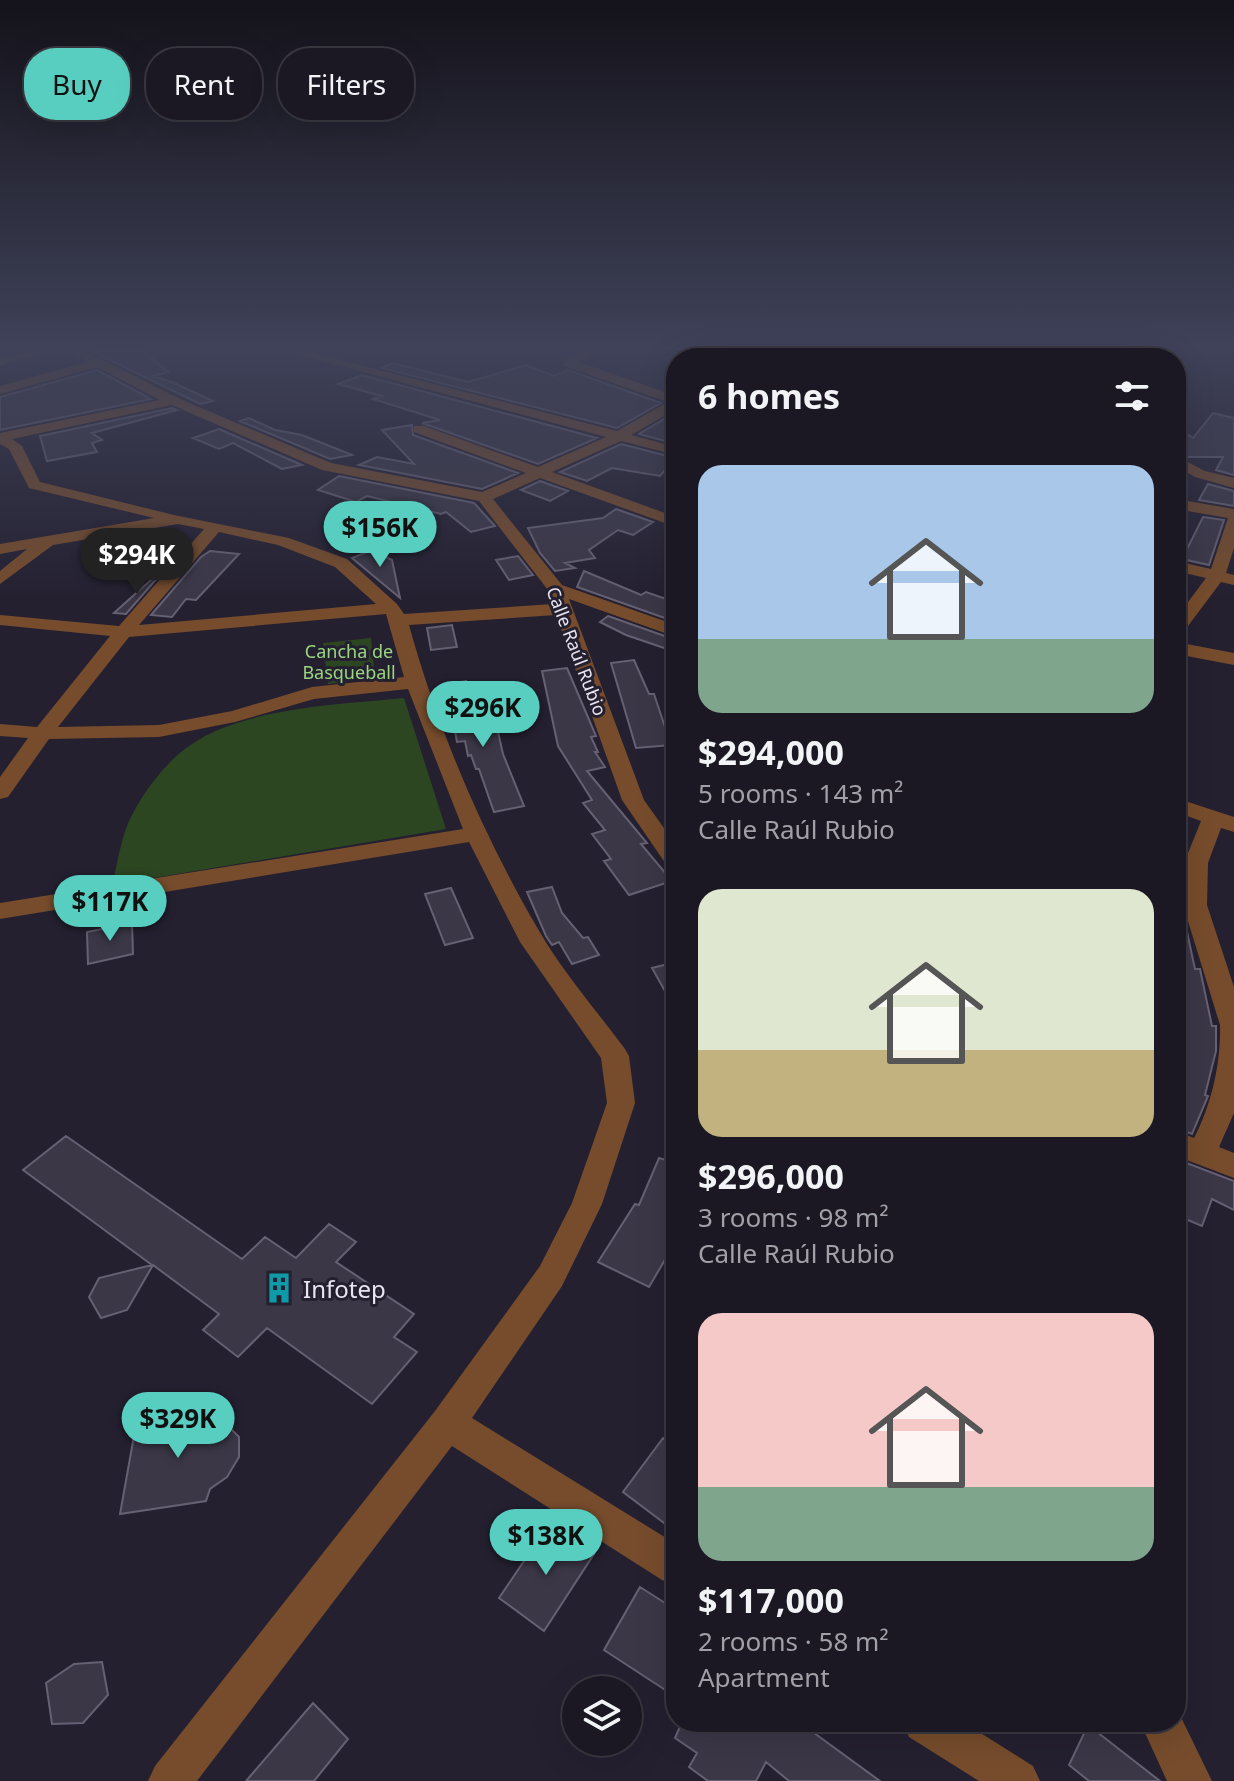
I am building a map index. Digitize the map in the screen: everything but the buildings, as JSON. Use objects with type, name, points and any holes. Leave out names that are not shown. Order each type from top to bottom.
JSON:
[{"type":"street","points":[[250,434],[327,467],[484,497],[622,434]]},
{"type":"street","points":[[434,434],[666,518]]},
{"type":"street","points":[[601,434],[666,449]]},
{"type":"street","points":[[0,437],[15,446],[34,485],[214,528],[283,541],[341,563],[395,614],[415,682],[476,834],[529,936],[615,1056],[621,1103],[587,1204],[551,1276],[448,1423],[170,1781]]},
{"type":"street","points":[[1186,466],[1200,474],[1234,483]]},
{"type":"street","name":"Calle Raúl Rubio","points":[[484,497],[560,599],[633,800],[666,848]]},
{"type":"street","points":[[1186,506],[1234,514]]},
{"type":"street","points":[[0,549],[178,519]]},
{"type":"street","points":[[1186,620],[1226,578],[1234,521]]},
{"type":"street","points":[[0,792],[41,733],[121,632],[214,528]]},
{"type":"street","points":[[0,579],[49,540]]},
{"type":"street","points":[[1186,568],[1226,578]]},
{"type":"street","points":[[0,620],[121,632],[395,614],[560,599],[666,628]]},
{"type":"street","points":[[1186,650],[1234,659]]},
{"type":"street","points":[[0,730],[41,733],[159,731],[235,716],[312,693],[415,682]]},
{"type":"street","points":[[1186,809],[1224,822],[1196,863],[1195,905],[1233,1025],[1234,1043],[1230,1085],[1215,1130],[1188,1148]]},
{"type":"street","points":[[0,911],[476,834]]},
{"type":"street","points":[[1188,1148],[1234,1166]]},
{"type":"street","points":[[448,1423],[666,1560]]},
{"type":"street","points":[[940,1732],[1018,1781]]},
{"type":"street","points":[[1166,1732],[1190,1781]]},
{"type":"green space","name":"Cancha de Basqueball","points":[[371,638],[375,678],[328,684],[323,643]]},
{"type":"green space","points":[[404,698],[446,829],[112,885],[125,831],[142,798],[160,773],[181,752],[203,737],[258,717],[288,711]]},
{"type":"place","name":"Infotep","points":[[279,1288]]}]
